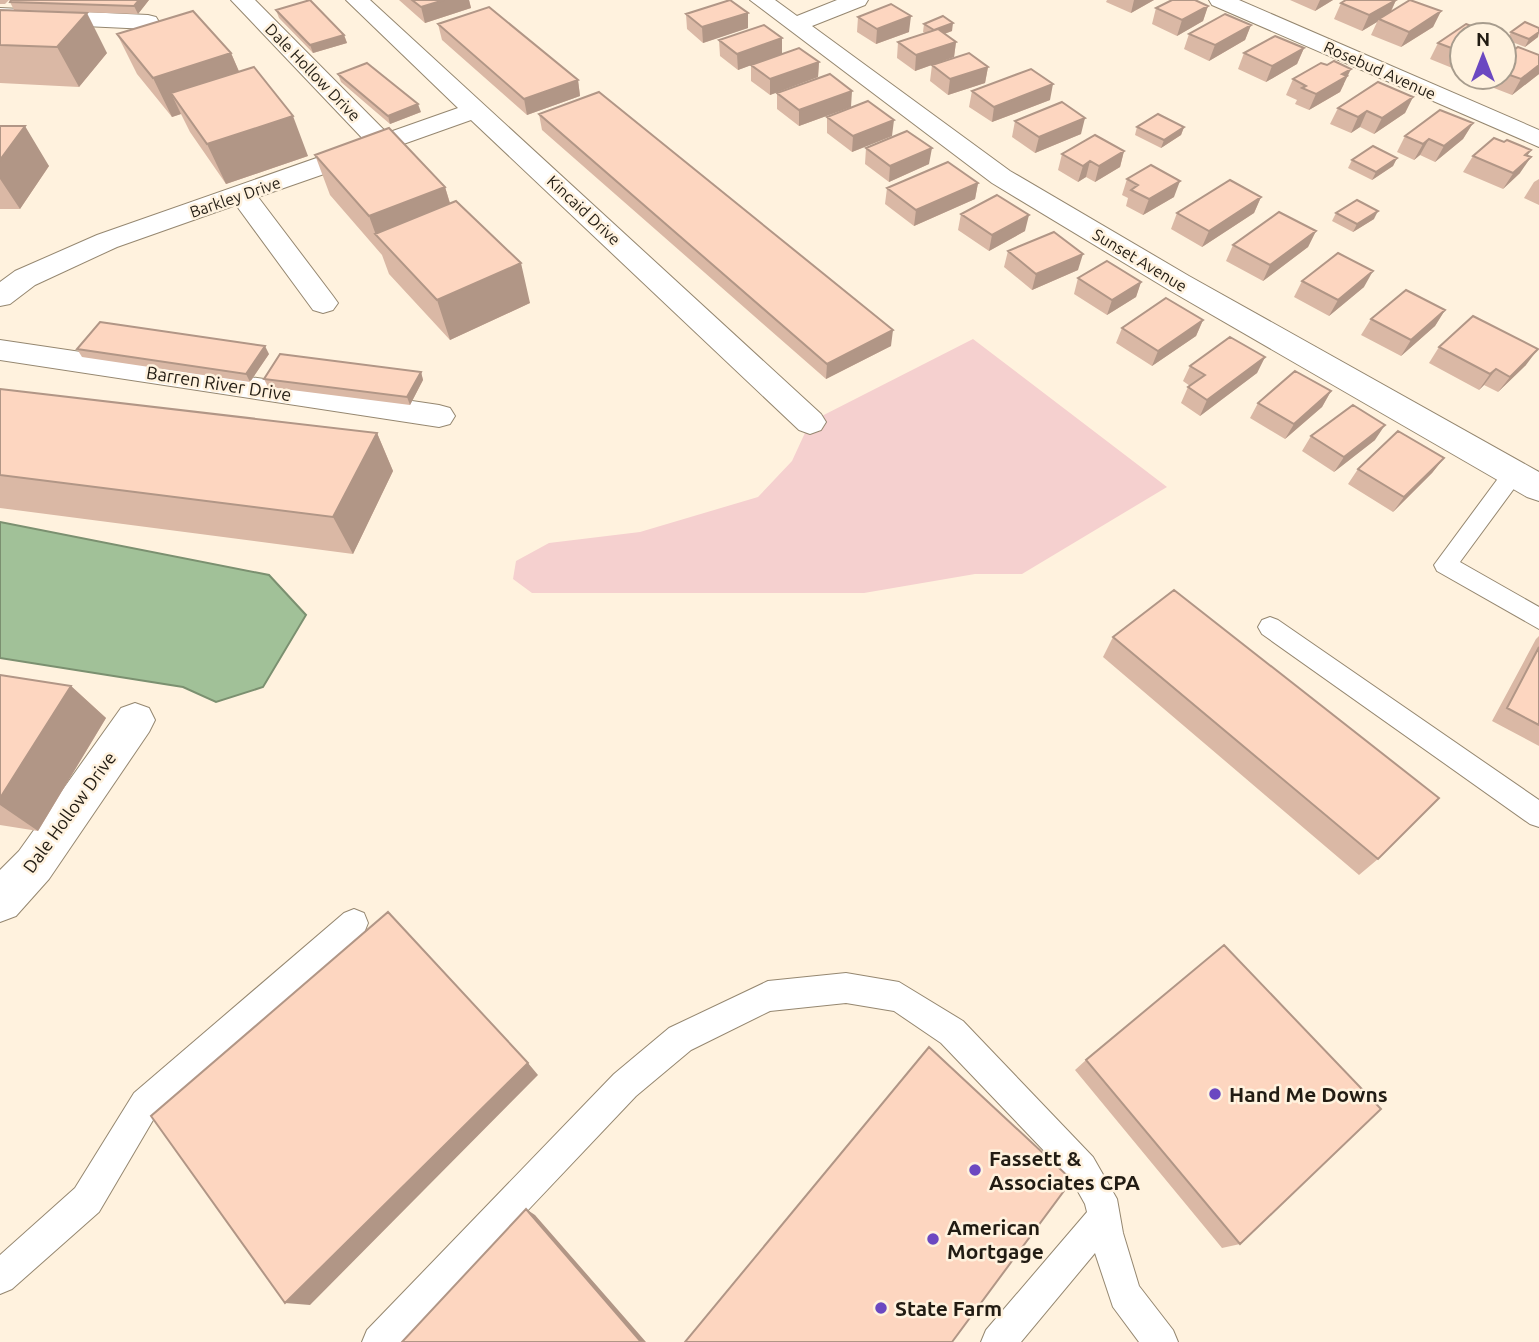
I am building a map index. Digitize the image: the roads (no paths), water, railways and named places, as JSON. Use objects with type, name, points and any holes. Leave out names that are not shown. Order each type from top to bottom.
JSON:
[{"type":"street","name":"Dale Hollow Drive","points":[[242,0],[384,145]]},
{"type":"street","name":"Kincaid Drive","points":[[357,0],[810,422]]},
{"type":"street","name":"Sunset Avenue","points":[[761,0],[1001,177],[1179,283],[1539,488]]},
{"type":"street","points":[[795,25],[857,0]]},
{"type":"street","name":"Rosebud Avenue","points":[[1220,0],[1539,139]]},
{"type":"street","points":[[0,15],[148,22]]},
{"type":"street","name":"Barkley Drive","points":[[0,297],[13,275],[477,110]]},
{"type":"street","points":[[242,194],[323,303]]},
{"type":"street","name":"Barren River Drive","points":[[0,350],[439,416]]},
{"type":"street","name":"Dale Hollow Drive","points":[[0,901],[34,865],[135,720]]},
{"type":"lane","points":[[1513,475],[1445,565],[1539,619]]},
{"type":"lane","points":[[1270,627],[1539,815]]},
{"type":"lane","points":[[0,1277],[87,1200],[145,1104],[354,923]]},
{"type":"lane","points":[[379,1342],[625,1085],[680,1039],[768,996],[846,988],[899,997],[952,1032],[1082,1168],[1101,1199],[1125,1295],[1161,1342]]},
{"type":"lane","points":[[998,1342],[1104,1217]]},
{"type":"place","name":"Hand Me Downs","points":[[1215,1094]]},
{"type":"place","name":"Fassett & Associates CPA","points":[[975,1170]]},
{"type":"place","name":"American Mortgage","points":[[933,1239]]},
{"type":"place","name":"State Farm","points":[[881,1308]]}]
